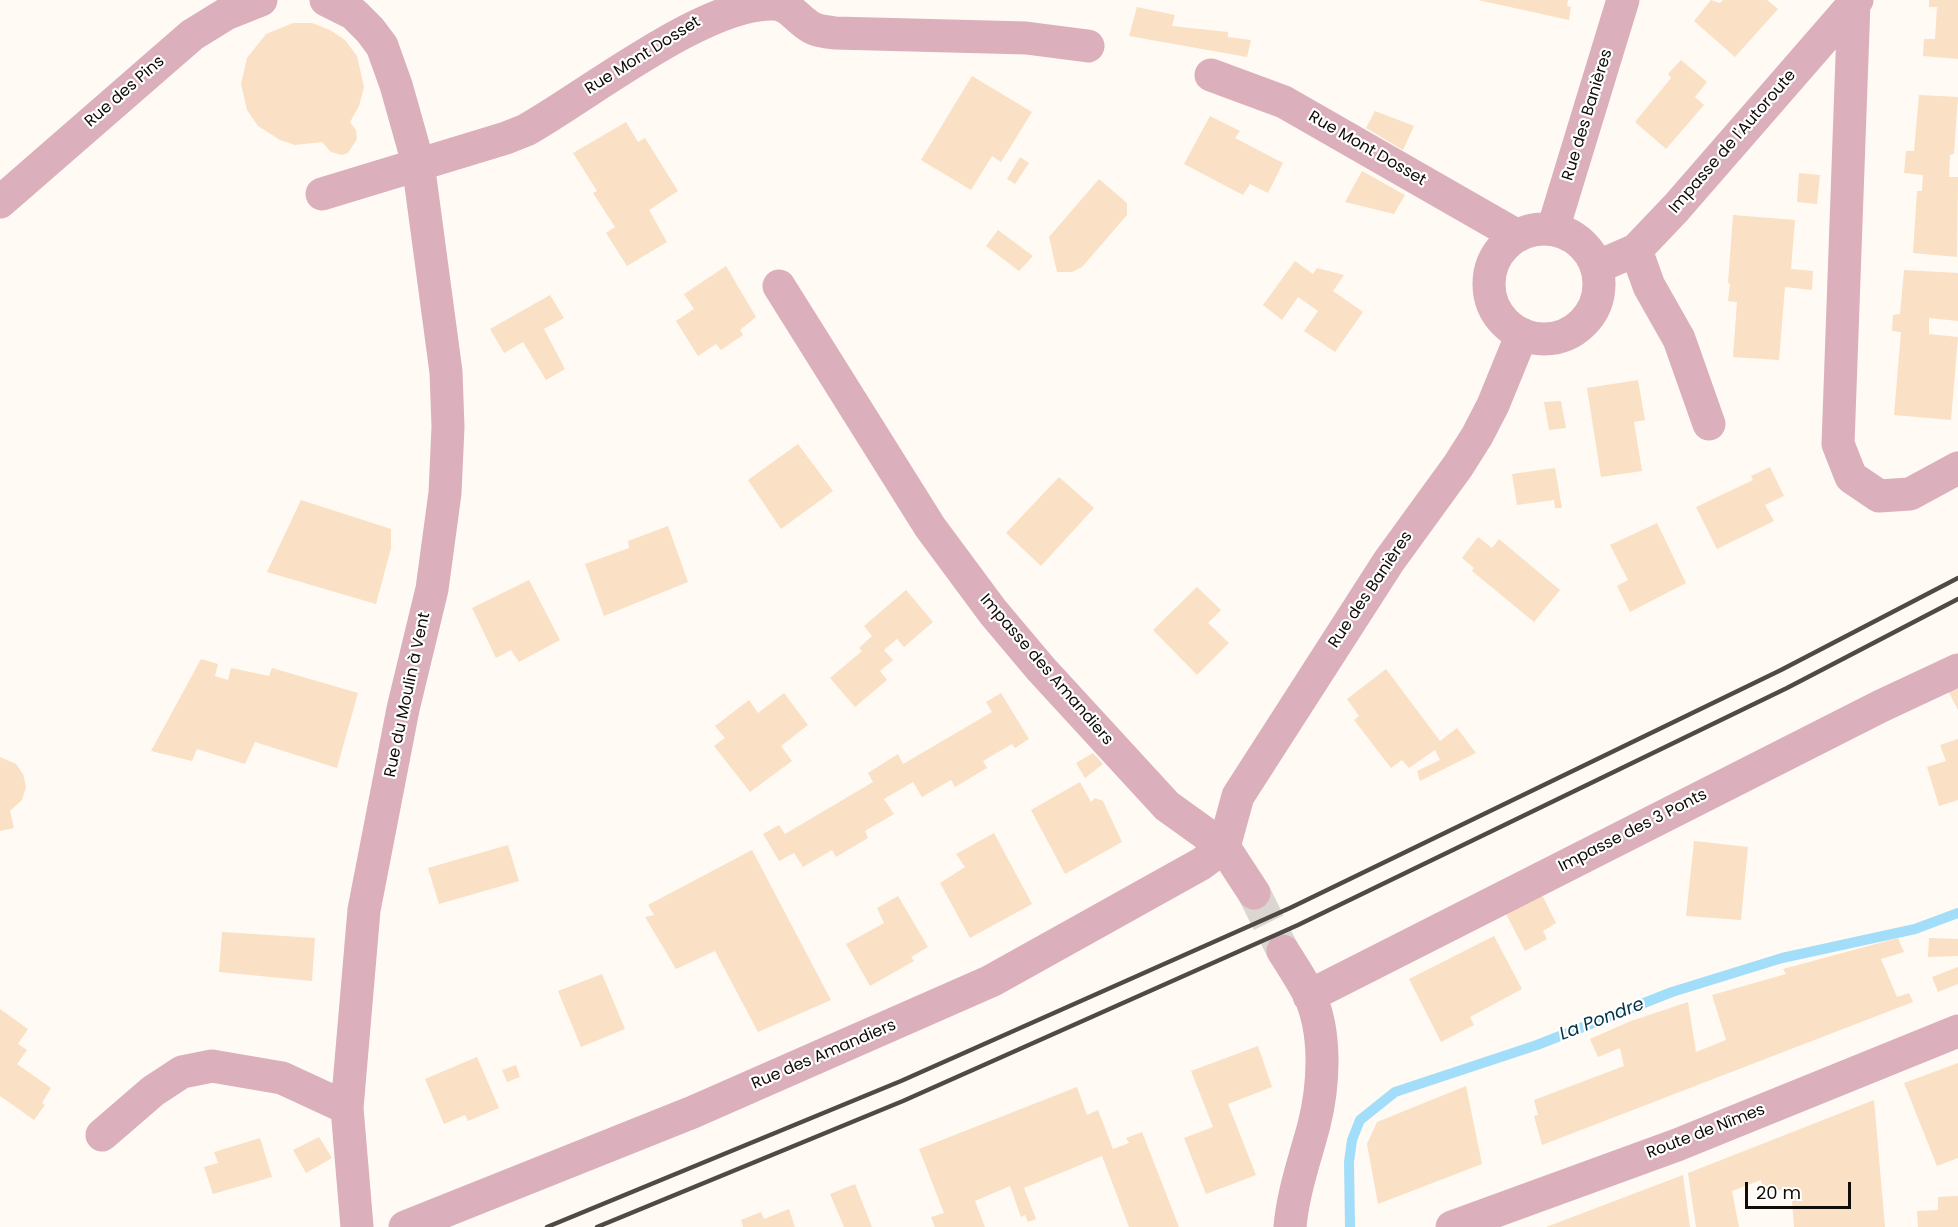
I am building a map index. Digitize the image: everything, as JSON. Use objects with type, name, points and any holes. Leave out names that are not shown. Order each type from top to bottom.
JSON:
[{"type":"street","name":"Rue des Pins","points":[[0,202],[192,35],[226,14],[261,0]]},
{"type":"street","name":"Rue des Banières","points":[[1553,229],[1623,0]]},
{"type":"street","points":[[330,1],[354,14],[382,46],[418,163]]},
{"type":"street","points":[[1855,1],[1838,444],[1851,477],[1879,496],[1910,494],[1958,468]]},
{"type":"street","name":"Impasse de l'Autoroute","points":[[1597,267],[1636,250],[1676,208],[1855,1]]},
{"type":"street","name":"Rue Mont Dosset","points":[[322,194],[526,130],[694,22],[740,6],[785,3],[811,28],[835,33],[1026,38],[1088,46]]},
{"type":"street","name":"Rue Mont Dosset","points":[[1211,75],[1294,107],[1516,235]]},
{"type":"street","name":"Rue du Moulin à Vent","points":[[357,1227],[347,1108],[364,910],[403,709],[432,589],[445,493],[448,427],[446,372],[418,163]]},
{"type":"street","points":[[1534,229],[1553,229],[1580,242],[1597,267],[1600,285],[1596,303],[1581,325],[1557,338],[1539,339],[1522,334],[1507,325],[1496,311],[1489,295],[1488,278],[1493,261],[1503,246],[1516,235],[1534,229]]},
{"type":"street","points":[[1636,250],[1649,286],[1678,339],[1709,424]]},
{"type":"street","name":"Impasse des Amandiers","points":[[779,286],[930,527],[993,612],[1041,669],[1167,806],[1224,847]]},
{"type":"street","name":"Rue des Banières","points":[[1224,847],[1238,796],[1389,561],[1477,436],[1493,405],[1522,334]]},
{"type":"street","name":"Impasse des 3 Ponts","points":[[1309,996],[1881,706],[1958,670]]},
{"type":"street","points":[[1224,847],[1254,894]]},
{"type":"street","name":"Rue des Amandiers","points":[[405,1227],[693,1112],[991,981],[1201,864],[1224,847]]},
{"type":"street","points":[[1284,951],[1309,996],[1321,1049],[1319,1099],[1290,1227]]},
{"type":"street","name":"Route de Nîmes","points":[[1452,1227],[1677,1145],[1958,1031]]},
{"type":"street","points":[[102,1135],[153,1091],[182,1072],[212,1066],[282,1078],[347,1108]]},
{"type":"building","points":[[1478,0],[1568,0],[1567,6],[1571,7],[1569,20]]},
{"type":"building","points":[[1711,0],[1720,3],[1723,0],[1767,0],[1778,9],[1735,57],[1694,21]]},
{"type":"building","points":[[1929,0],[1958,0],[1958,59],[1923,56],[1924,39],[1935,39],[1937,7],[1929,7]]},
{"type":"building","points":[[1137,7],[1175,15],[1172,26],[1228,32],[1228,37],[1251,40],[1247,57],[1129,36]]},
{"type":"building","points":[[293,23],[312,23],[330,30],[345,40],[357,56],[364,87],[359,106],[350,122],[356,130],[357,139],[348,153],[342,155],[331,152],[322,142],[295,145],[280,140],[258,126],[247,110],[241,84],[247,58],[266,34]]},
{"type":"building","points":[[1681,60],[1707,82],[1695,97],[1704,105],[1666,149],[1635,122],[1671,78],[1668,74]]},
{"type":"building","points":[[972,76],[1032,112],[1001,162],[992,156],[971,190],[921,160]]},
{"type":"building","points":[[1919,95],[1958,97],[1954,154],[1950,155],[1949,177],[1958,177],[1957,257],[1913,253],[1917,191],[1922,191],[1923,175],[1904,173],[1906,151],[1914,151]]},
{"type":"building","points":[[1375,111],[1414,126],[1403,150],[1366,128]]},
{"type":"building","points":[[1210,116],[1240,131],[1235,138],[1283,163],[1268,193],[1250,184],[1243,195],[1184,164]]},
{"type":"building","points":[[626,122],[638,142],[645,138],[678,191],[649,210],[667,242],[627,266],[606,233],[615,227],[593,193],[597,191],[573,153]]},
{"type":"building","points":[[1020,157],[1029,163],[1015,184],[1007,179]]},
{"type":"building","points":[[1362,171],[1405,195],[1394,214],[1345,202]]},
{"type":"building","points":[[1799,173],[1820,175],[1817,204],[1797,202]]},
{"type":"building","points":[[1099,179],[1127,203],[1127,215],[1082,267],[1072,272],[1057,272],[1049,237]]},
{"type":"building","points":[[1733,215],[1795,220],[1791,269],[1813,271],[1812,290],[1785,287],[1779,360],[1733,357],[1737,302],[1728,301],[1730,284],[1728,283]]},
{"type":"building","points":[[998,230],[1033,256],[1019,271],[986,246]]},
{"type":"building","points":[[1295,261],[1313,274],[1317,268],[1344,275],[1333,291],[1363,312],[1335,352],[1304,331],[1318,311],[1298,297],[1282,320],[1263,305]]},
{"type":"building","points":[[726,266],[756,317],[740,330],[743,335],[721,350],[716,344],[698,356],[676,321],[694,309],[684,294]]},
{"type":"building","points":[[1904,270],[1958,273],[1958,321],[1929,318],[1929,334],[1958,337],[1951,420],[1894,415],[1901,332],[1892,331],[1893,315],[1900,314]]},
{"type":"building","points":[[550,295],[564,318],[544,329],[565,369],[546,380],[523,342],[504,353],[490,329]]},
{"type":"building","points":[[1638,380],[1645,420],[1634,422],[1642,471],[1601,477],[1587,388]]},
{"type":"building","points":[[1561,401],[1566,428],[1549,430],[1544,402]]},
{"type":"building","points":[[798,444],[833,491],[781,529],[748,480]]},
{"type":"building","points":[[1770,467],[1784,496],[1765,505],[1774,521],[1717,549],[1696,507],[1753,480],[1751,476]]},
{"type":"building","points":[[1555,468],[1562,508],[1555,508],[1554,500],[1517,505],[1512,474]]},
{"type":"building","points":[[1059,477],[1094,508],[1041,566],[1006,533]]},
{"type":"building","points":[[301,500],[391,529],[391,548],[376,604],[267,572]]},
{"type":"building","points":[[1657,523],[1686,583],[1630,612],[1617,586],[1628,580],[1610,545]]},
{"type":"building","points":[[668,526],[688,582],[604,616],[585,564],[629,548],[628,541]]},
{"type":"building","points":[[1478,537],[1492,548],[1499,539],[1560,590],[1534,622],[1472,571],[1474,568],[1462,558]]},
{"type":"building","points":[[529,580],[560,640],[519,662],[511,650],[496,658],[472,608]]},
{"type":"building","points":[[1197,587],[1221,610],[1208,623],[1229,643],[1197,675],[1153,630]]},
{"type":"building","points":[[906,590],[933,622],[904,647],[897,639],[884,650],[893,660],[880,671],[887,680],[855,707],[830,678],[862,651],[859,648],[872,636],[864,626]]},
{"type":"building","points":[[201,659],[218,664],[215,676],[228,680],[231,668],[269,676],[272,668],[358,693],[337,768],[255,742],[245,764],[197,749],[192,761],[151,751]]},
{"type":"building","points":[[1386,669],[1440,741],[1457,728],[1476,753],[1420,781],[1417,771],[1440,760],[1435,750],[1409,768],[1402,760],[1391,768],[1354,720],[1359,716],[1347,699]]},
{"type":"building","points":[[1958,680],[1958,710],[1945,685]]},
{"type":"building","points":[[784,693],[808,725],[781,746],[792,761],[750,792],[714,746],[725,738],[715,726],[749,700],[758,713]]},
{"type":"building","points":[[1001,693],[1029,739],[1015,748],[1012,744],[983,761],[987,768],[955,787],[951,780],[922,797],[913,782],[884,799],[894,814],[865,831],[868,838],[836,857],[832,850],[803,867],[794,853],[779,861],[763,834],[779,825],[785,834],[873,782],[868,773],[898,754],[903,764],[992,712],[986,702]]},
{"type":"building","points":[[1958,739],[1958,800],[1939,806],[1927,767],[1946,761],[1940,745]]},
{"type":"building","points":[[1093,753],[1103,764],[1085,778],[1076,763]]},
{"type":"building","points":[[0,757],[16,764],[23,774],[26,787],[22,800],[10,811],[14,828],[0,831]]},
{"type":"building","points":[[1080,782],[1091,802],[1095,798],[1103,801],[1122,842],[1065,874],[1031,810]]},
{"type":"building","points":[[994,833],[1032,904],[970,938],[940,883],[965,867],[956,854]]},
{"type":"building","points":[[1694,841],[1748,847],[1741,920],[1686,916]]},
{"type":"building","points":[[508,845],[519,881],[439,904],[428,868]]},
{"type":"building","points":[[752,850],[831,1000],[758,1032],[715,951],[676,969],[645,917],[654,915],[648,905]]},
{"type":"building","points":[[1539,889],[1556,923],[1543,931],[1547,939],[1525,951],[1503,908]]},
{"type":"building","points":[[898,896],[928,947],[911,957],[914,961],[870,986],[846,944],[884,923],[877,908]]},
{"type":"building","points":[[222,932],[315,938],[312,981],[219,972]]},
{"type":"building","points":[[1494,936],[1522,989],[1470,1017],[1474,1025],[1441,1042],[1409,979]]},
{"type":"building","points":[[1898,938],[1904,952],[1881,959],[1897,997],[1909,993],[1913,1002],[1542,1145],[1534,1116],[1538,1115],[1534,1100],[1624,1066],[1620,1048],[1598,1057],[1590,1039],[1631,1021],[1688,1002],[1696,1052],[1726,1040],[1712,995],[1786,974],[1783,969]]},
{"type":"building","points":[[1929,938],[1958,939],[1958,956],[1928,957]]},
{"type":"building","points":[[1958,967],[1958,984],[1938,992],[1932,977]]},
{"type":"building","points":[[602,974],[625,1029],[581,1047],[558,991]]},
{"type":"building","points":[[0,1009],[28,1029],[18,1044],[27,1050],[17,1064],[51,1088],[42,1103],[45,1105],[34,1120],[0,1096]]},
{"type":"building","points":[[1258,1046],[1272,1087],[1228,1104],[1256,1175],[1206,1194],[1184,1138],[1213,1127],[1191,1071]]},
{"type":"building","points":[[477,1057],[499,1108],[468,1121],[465,1115],[444,1124],[425,1079]]},
{"type":"building","points":[[1958,1063],[1958,1158],[1937,1166],[1904,1083]]},
{"type":"building","points":[[516,1065],[520,1077],[507,1082],[502,1070]]},
{"type":"building","points":[[1466,1086],[1482,1164],[1378,1204],[1367,1144],[1377,1122]]},
{"type":"building","points":[[1077,1087],[1087,1115],[1098,1110],[1113,1149],[1129,1143],[1126,1138],[1142,1132],[1179,1227],[1129,1227],[1102,1156],[1024,1188],[1036,1219],[1028,1222],[1025,1215],[1021,1217],[1010,1186],[975,1201],[985,1227],[935,1227],[931,1217],[944,1213],[919,1149]]},
{"type":"building","points":[[1874,1100],[1885,1227],[1794,1227],[1791,1188],[1764,1193],[1761,1180],[1732,1191],[1739,1227],[1696,1227],[1688,1173]]},
{"type":"building","points":[[319,1137],[332,1158],[306,1173],[293,1150]]},
{"type":"building","points":[[260,1138],[272,1177],[213,1194],[204,1167],[218,1163],[214,1152]]},
{"type":"building","points":[[1683,1175],[1690,1227],[1546,1227]]},
{"type":"building","points":[[855,1184],[872,1227],[844,1227],[830,1194]]},
{"type":"building","points":[[1958,1196],[1958,1227],[1918,1227],[1917,1211],[1938,1210],[1938,1197]]},
{"type":"building","points":[[789,1209],[795,1227],[743,1227],[741,1220],[761,1212],[764,1219]]},
{"type":"waterway","name":"La Pondre","points":[[1350,1227],[1349,1162],[1352,1140],[1360,1120],[1395,1092],[1537,1045],[1672,992],[1782,958],[1915,929],[1958,913]]},
{"type":"tunnel","points":[[1254,893],[1283,951]]},
{"type":"railway","points":[[547,1227],[901,1081],[1290,908],[1781,670],[1958,578]]},
{"type":"railway","points":[[597,1227],[903,1101],[1298,925],[1787,688],[1958,599]]}]
